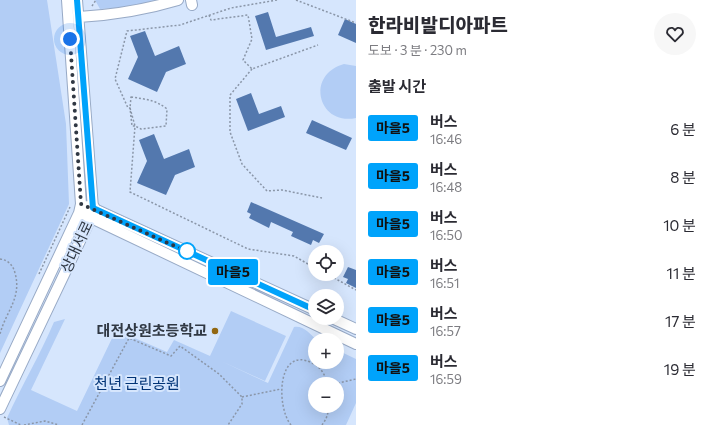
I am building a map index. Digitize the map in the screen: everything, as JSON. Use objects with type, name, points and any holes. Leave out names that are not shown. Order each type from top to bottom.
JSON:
[{"type":"street","name":"상대서로","points":[[0,382],[83,210],[67,0]]},
{"type":"street","name":"상대서로","points":[[0,412],[83,210],[79,17],[77,0]]},
{"type":"street","points":[[79,17],[134,12],[178,0]]},
{"type":"street","points":[[83,210],[308,307]]},
{"type":"street","points":[[83,210],[356,344]]},
{"type":"street","points":[[344,324],[356,329]]},
{"type":"path","points":[[92,6],[96,0]]},
{"type":"path","points":[[130,108],[128,108],[115,79],[127,31],[180,25],[231,8],[277,0]]},
{"type":"path","points":[[296,0],[356,23]]},
{"type":"path","points":[[209,15],[211,20],[248,15],[252,39],[243,60],[252,70]]},
{"type":"path","points":[[318,45],[252,70],[230,95],[230,132],[242,164],[267,191],[282,190],[322,198]]},
{"type":"path","points":[[131,98],[145,99],[160,103],[167,109],[166,126],[141,129],[136,126],[132,126],[130,108],[131,98]]},
{"type":"path","points":[[136,126],[130,192],[248,249],[294,256],[308,264]]},
{"type":"path","points":[[39,275],[83,210]]},
{"type":"path","points":[[0,259],[9,262],[14,270],[18,289],[3,323],[0,334]]},
{"type":"path","points":[[340,281],[356,290]]},
{"type":"path","points":[[82,425],[129,338],[171,356],[180,346],[219,374],[242,397],[242,404],[228,425]]},
{"type":"path","points":[[291,425],[284,413],[281,390],[284,374],[289,366],[296,359],[303,359],[315,364],[321,370],[324,377]]},
{"type":"path","points":[[344,382],[356,379]]},
{"type":"path","points":[[242,397],[281,390]]},
{"type":"path","points":[[0,412],[21,425]]},
{"type":"path","points":[[322,425],[328,413]]},
{"type":"path","points":[[24,425],[45,421],[58,425]]},
{"type":"green space","points":[[0,0],[47,0],[66,124],[69,204],[0,353]]},
{"type":"green space","points":[[95,0],[164,0],[145,6],[100,9]]},
{"type":"green space","points":[[344,64],[356,66],[356,118],[343,118],[333,114],[325,107],[321,98],[321,88],[324,78],[332,70]]},
{"type":"green space","name":"천년 근린공원","points":[[231,311],[286,336],[265,381],[221,361],[268,383],[294,327],[300,327],[309,333],[308,333],[308,369],[344,369],[344,353],[356,359],[356,403],[346,425],[9,425],[7,418],[54,322],[65,319],[31,390],[77,411],[116,330],[167,352],[174,340],[210,356]]},
{"type":"building","points":[[268,12],[276,37],[311,27],[314,36],[266,50],[255,16]]},
{"type":"building","points":[[345,19],[356,24],[356,43],[338,35]]},
{"type":"building","points":[[145,31],[155,56],[179,46],[186,64],[166,72],[157,92],[128,79],[138,57],[130,36]]},
{"type":"building","points":[[251,93],[259,114],[281,106],[285,117],[248,131],[236,99]]},
{"type":"building","points":[[312,120],[352,138],[346,150],[306,133]]},
{"type":"building","points":[[154,134],[164,159],[189,149],[195,167],[175,175],[166,195],[137,183],[147,161],[139,140]]},
{"type":"building","points":[[251,202],[324,234],[319,243],[313,240],[311,245],[291,236],[293,232],[271,222],[269,228],[249,218],[251,214],[247,212]]},
{"type":"building","points":[[348,267],[356,270],[356,288],[346,283],[348,279],[344,277]]},
{"type":"bus line","name":"마을5","points":[[77,0],[93,208],[308,307]]},
{"type":"place","name":"대전상원초등학교","points":[[215,331]]},
{"type":"route","points":[[70,39],[81,204],[93,208],[188,252],[187,251]]}]
